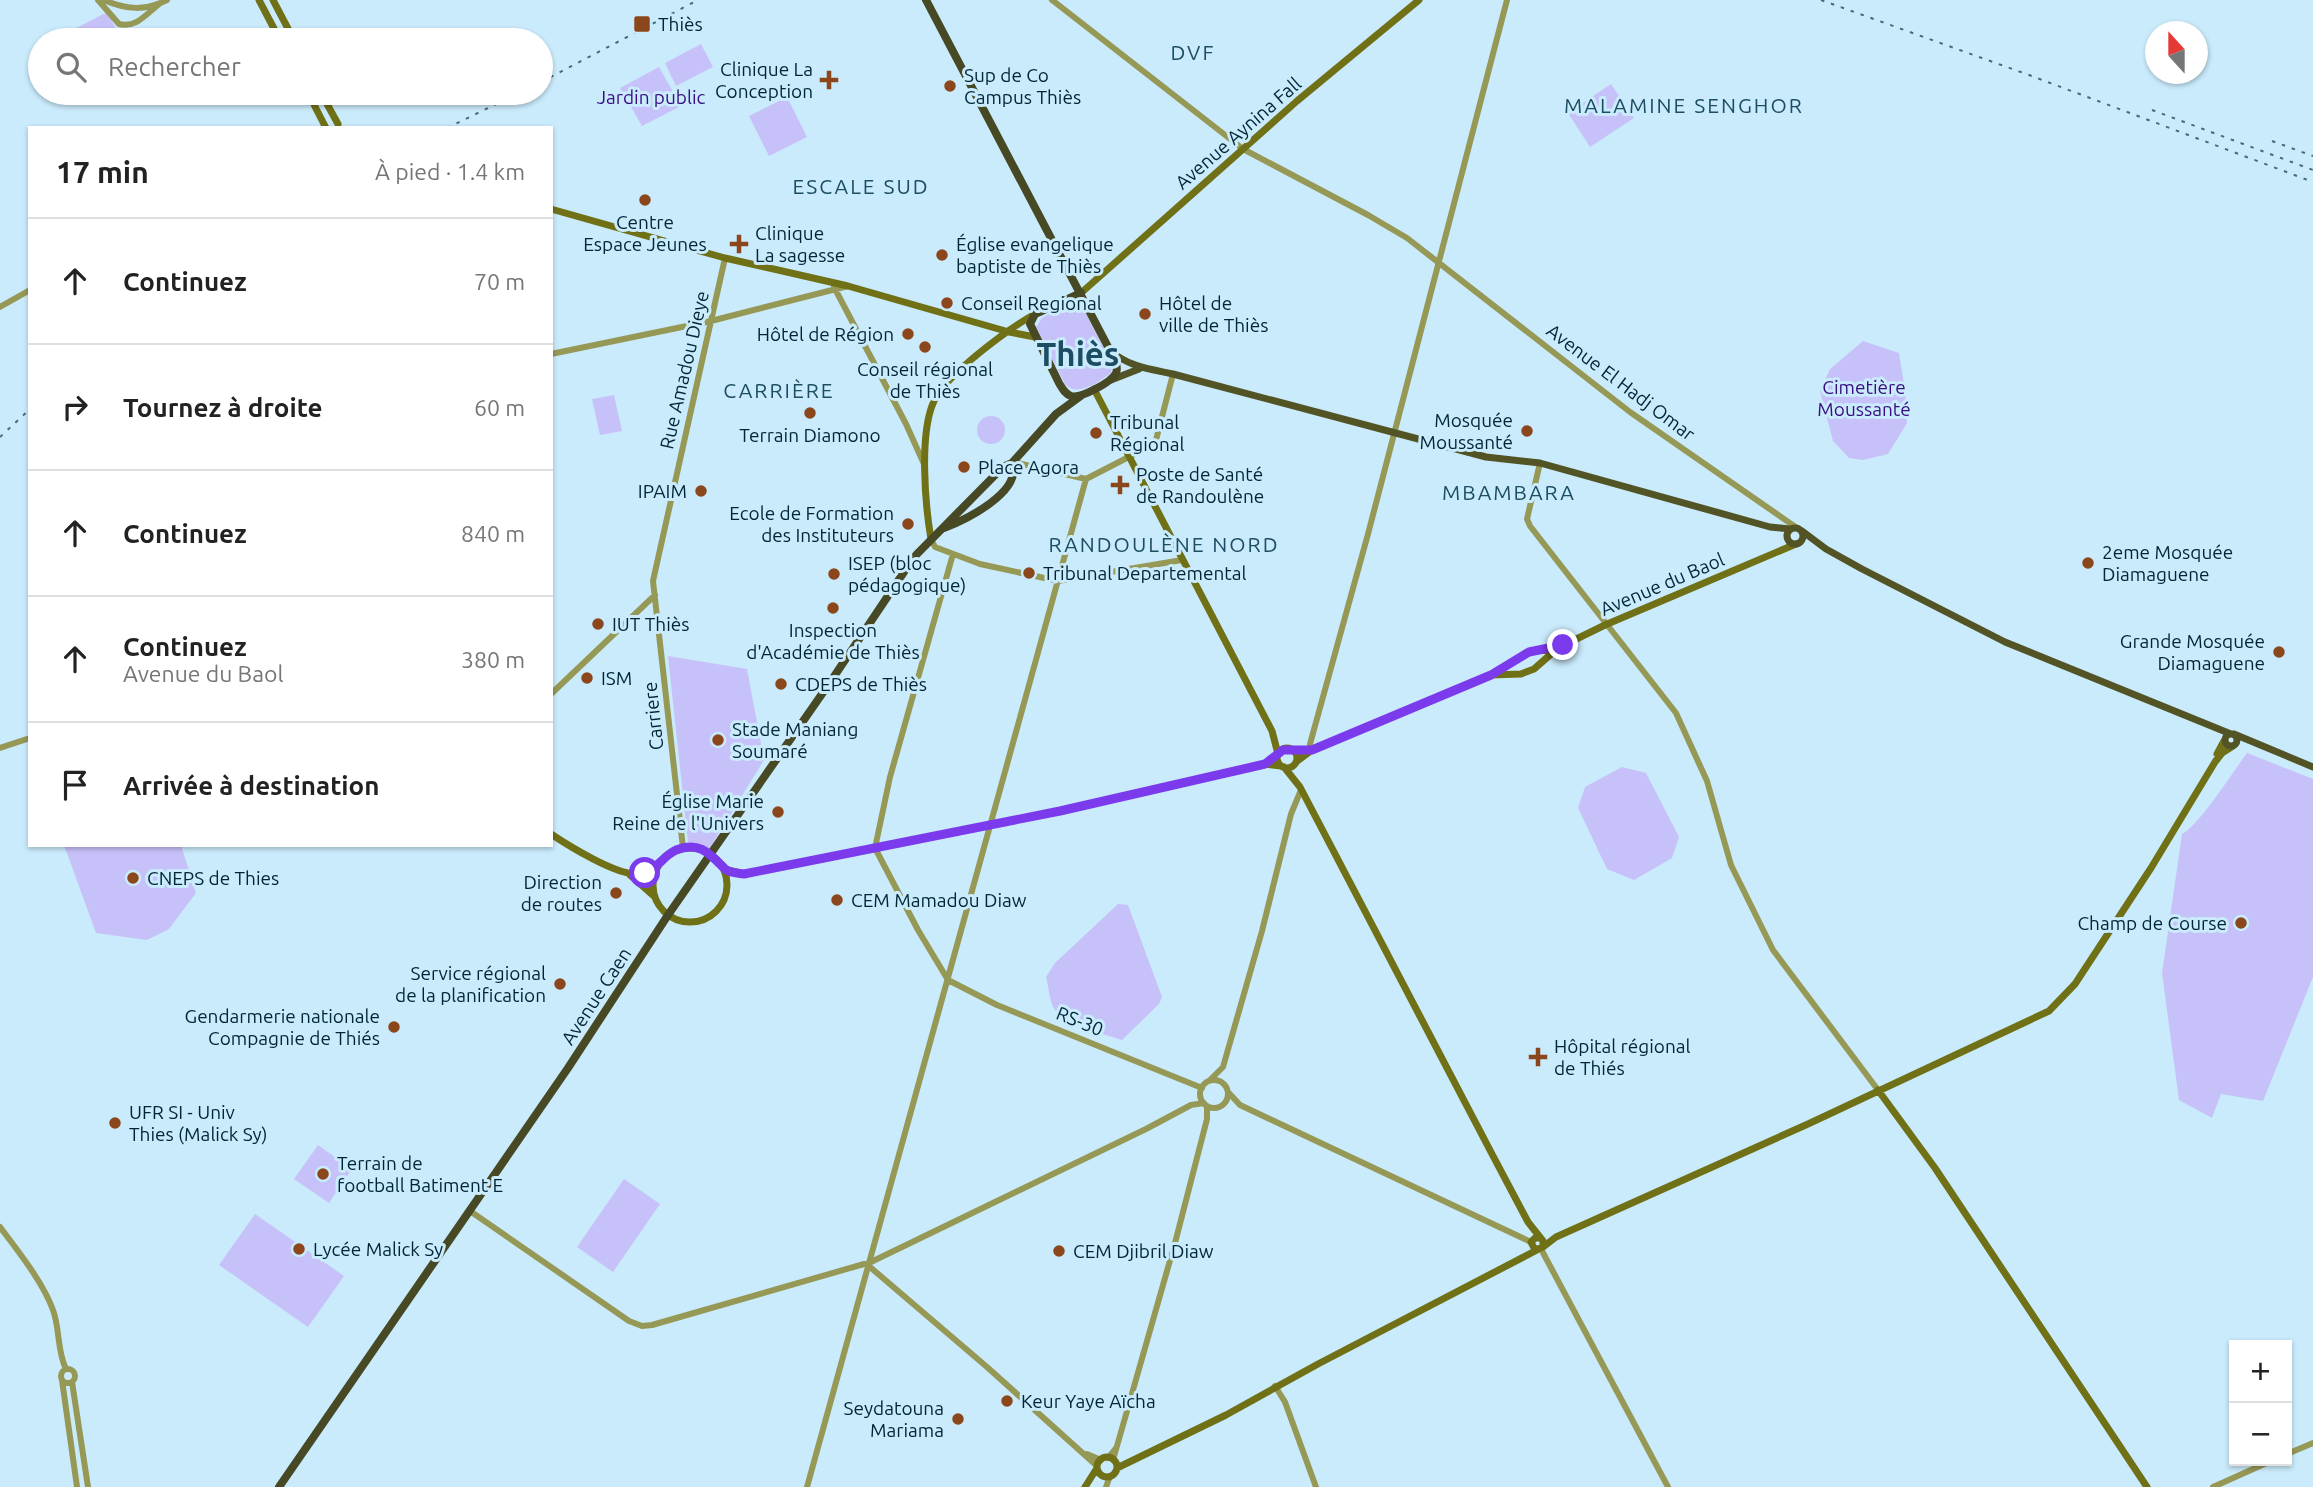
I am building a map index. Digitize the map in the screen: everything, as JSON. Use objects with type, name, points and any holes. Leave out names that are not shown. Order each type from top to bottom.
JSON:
[{"type":"highway","points":[[926,0],[1117,366],[1115,375],[1107,382]]},
{"type":"highway","points":[[1081,293],[1035,314],[1030,324],[1059,383],[1069,395],[1082,395]]},
{"type":"highway","name":"Avenue Caen","points":[[280,1487],[908,566],[1003,467],[1013,462],[1056,414],[1082,395],[1107,382]]},
{"type":"highway","points":[[1056,414],[1061,401],[1059,383]]},
{"type":"highway","name":"Avenue Caen","points":[[944,528],[970,517],[997,498],[1013,473],[1013,462]]},
{"type":"main road","points":[[259,0],[274,28]]},
{"type":"main road","points":[[273,0],[288,28]]},
{"type":"main road","name":"Avenue Aynina Fall","points":[[1081,293],[1242,149],[1419,0]]},
{"type":"main road","points":[[314,105],[325,126]]},
{"type":"main road","points":[[328,105],[340,126]]},
{"type":"main road","points":[[553,210],[725,258],[833,286],[848,286],[1035,337]]},
{"type":"main road","points":[[931,539],[926,511],[925,465],[928,421],[935,399],[953,376],[1035,314]]},
{"type":"main road","points":[[1108,348],[1126,363],[1143,368],[1486,457],[1540,463],[1770,527],[1794,528],[1826,549],[1931,606],[2005,642],[2149,702],[2209,723],[2229,737],[2313,767]]},
{"type":"main road","points":[[1107,382],[1143,368]]},
{"type":"main road","points":[[1094,388],[1272,731],[1278,761],[1301,789],[1528,1222],[1537,1244]]},
{"type":"main road","points":[[1770,527],[1791,543],[1826,549]]},
{"type":"main road","points":[[1779,550],[1794,528]]},
{"type":"main road","points":[[1794,528],[1804,537],[1798,544]]},
{"type":"main road","name":"Avenue du Baol","points":[[1310,750],[1491,675],[1529,652],[1558,648],[1605,625],[1798,544]]},
{"type":"main road","name":"Avenue du Baol","points":[[1491,675],[1521,674],[1534,669],[1548,660],[1558,648]]},
{"type":"main road","points":[[1272,731],[1296,757],[1301,789]]},
{"type":"main road","points":[[2229,737],[2237,738],[2234,745]]},
{"type":"main road","points":[[1086,1487],[1106,1467],[1133,1462],[1226,1415],[1275,1386],[1522,1257],[1537,1244],[2049,1011],[2075,984],[2151,868],[2229,737]]},
{"type":"main road","points":[[2215,762],[2222,752],[2234,745],[2254,744]]},
{"type":"main road","points":[[1265,764],[1278,754],[1290,750],[1310,750]]},
{"type":"main road","points":[[724,869],[744,874],[991,825],[1265,764],[1289,768],[1310,750]]},
{"type":"main road","points":[[553,835],[573,848],[628,873],[654,897],[668,915],[686,922],[705,919],[718,910],[728,887],[724,869],[710,853],[697,848],[683,848],[669,854],[658,866],[645,873],[628,873]]},
{"type":"main road","points":[[654,897],[653,884],[658,866]]},
{"type":"main road","points":[[728,887],[744,874]]},
{"type":"main road","points":[[1878,1090],[1924,1153],[2147,1487]]},
{"type":"street","points":[[98,0],[117,22],[124,26],[133,25],[167,0]]},
{"type":"street","points":[[104,0],[134,10]]},
{"type":"street","points":[[1052,0],[1242,149]]},
{"type":"street","points":[[1310,750],[1507,0]]},
{"type":"street","points":[[117,22],[134,10],[159,4]]},
{"type":"street","name":"Avenue El Hadj Omar","points":[[1242,149],[1406,238],[1630,412],[1794,528]]},
{"type":"street","name":"Rue Amadou Dieye","points":[[653,581],[725,258]]},
{"type":"street","points":[[553,354],[712,321],[826,293],[833,286],[925,465]]},
{"type":"street","points":[[0,307],[28,291]]},
{"type":"street","points":[[1013,462],[1086,480],[1152,445],[1156,440],[1173,374]]},
{"type":"street","points":[[1540,463],[1527,519],[1546,549],[1676,713],[1707,781],[1731,865],[1773,950],[1878,1090]]},
{"type":"street","points":[[807,1487],[1086,480]]},
{"type":"street","points":[[931,539],[936,547],[980,564],[1058,581],[1182,561]]},
{"type":"street","points":[[948,980],[875,848],[890,777],[953,554]]},
{"type":"street","name":"Carriere","points":[[653,581],[683,848]]},
{"type":"street","points":[[553,692],[655,595]]},
{"type":"street","points":[[0,748],[28,739]]},
{"type":"street","points":[[1207,1119],[1227,1099],[1223,1067],[1262,931],[1291,814],[1301,789]]},
{"type":"street","name":"RS-30","points":[[948,980],[997,1005],[1201,1090]]},
{"type":"street","points":[[1191,1105],[1223,1067]]},
{"type":"street","points":[[1210,1080],[1219,1080],[1240,1105],[1537,1244],[1668,1487]]},
{"type":"street","points":[[1106,1487],[1106,1467],[1117,1447],[1207,1119],[1201,1090]]},
{"type":"street","points":[[470,1211],[629,1321],[642,1326],[870,1264],[1191,1105],[1240,1105]]},
{"type":"street","points":[[0,1227],[48,1299],[54,1312],[62,1361],[66,1368]]},
{"type":"street","points":[[870,1264],[1085,1454],[1106,1467]]},
{"type":"street","points":[[66,1368],[61,1373],[77,1487]]},
{"type":"street","points":[[66,1368],[72,1369],[75,1374],[72,1382],[88,1487]]},
{"type":"street","points":[[62,1380],[72,1382]]},
{"type":"street","points":[[1275,1386],[1285,1402],[1316,1487]]},
{"type":"street","points":[[2292,1452],[2313,1443]]},
{"type":"street","points":[[2213,1487],[2260,1466]]},
{"type":"green space","points":[[107,12],[116,28],[77,28]]},
{"type":"green space","points":[[701,44],[713,67],[676,86],[665,63]]},
{"type":"green space","name":"Jardin public","points":[[659,67],[681,106],[642,126],[620,88]]},
{"type":"green space","points":[[1611,84],[1634,118],[1590,147],[1568,113]]},
{"type":"green space","points":[[787,97],[807,137],[769,156],[749,116]]},
{"type":"green space","points":[[1068,304],[1078,304],[1083,308],[1112,364],[1111,373],[1082,389],[1070,388],[1065,384],[1036,327],[1042,318]]},
{"type":"green space","name":"Cimetière Moussanté","points":[[1863,341],[1899,353],[1907,423],[1888,454],[1863,460],[1849,458],[1833,441],[1820,391],[1830,369]]},
{"type":"green space","points":[[614,395],[622,431],[600,435],[592,399]]},
{"type":"green space","points":[[991,416],[1001,420],[1005,430],[1001,440],[991,444],[981,440],[977,430],[981,420]]},
{"type":"green space","name":"Stade Maniang Soumaré","points":[[668,656],[747,669],[764,760],[709,849],[688,842]]},
{"type":"green space","name":"Champ de Course","points":[[2247,753],[2313,779],[2313,977],[2263,1101],[2221,1094],[2212,1118],[2179,1100],[2162,973],[2182,834],[2206,810]]},
{"type":"green space","points":[[1622,767],[1646,773],[1679,837],[1672,858],[1634,880],[1607,869],[1578,808],[1585,787]]},
{"type":"green space","name":"CNEPS de Thies","points":[[65,847],[182,847],[196,893],[169,929],[147,940],[96,933]]},
{"type":"green space","points":[[1118,904],[1128,905],[1162,997],[1159,1004],[1122,1040],[1086,1028],[1060,1015],[1051,1003],[1046,977],[1055,963]]},
{"type":"green space","name":"Terrain de football Batiment E","points":[[318,1145],[352,1169],[329,1203],[294,1179]]},
{"type":"green space","points":[[624,1179],[660,1204],[613,1272],[577,1247]]},
{"type":"green space","points":[[255,1214],[344,1276],[308,1327],[219,1265]]},
{"type":"railway","points":[[553,76],[698,0]]},
{"type":"railway","points":[[1821,0],[2313,182]]},
{"type":"railway","points":[[451,126],[494,105]]},
{"type":"railway","points":[[2152,110],[2313,170]]},
{"type":"railway","points":[[2272,141],[2313,156]]},
{"type":"railway","points":[[0,437],[28,411]]},
{"type":"place","name":"Thiès","points":[[642,24]]},
{"type":"place","name":"Clinique La Conception","points":[[829,80]]},
{"type":"place","name":"Sup de Co Campus Thiès","points":[[950,86]]},
{"type":"place","name":"Centre Espace Jeunes","points":[[645,200]]},
{"type":"place","name":"Clinique La sagesse","points":[[739,244]]},
{"type":"place","name":"Église evangelique baptiste de Thiès","points":[[942,255]]},
{"type":"place","name":"Conseil Regional","points":[[947,303]]},
{"type":"place","name":"Hôtel de ville de Thiès","points":[[1145,314]]},
{"type":"place","name":"Hôtel de Région","points":[[908,334]]},
{"type":"place","name":"Conseil régional de Thiès","points":[[925,347]]},
{"type":"place","name":"Terrain Diamono","points":[[810,413]]},
{"type":"place","name":"Mosquée Moussanté","points":[[1527,431]]},
{"type":"place","name":"Tribunal Régional","points":[[1096,433]]},
{"type":"place","name":"Place Agora","points":[[964,467]]},
{"type":"place","name":"Poste de Santé de Randoulène","points":[[1120,485]]},
{"type":"place","name":"IPAIM","points":[[701,491]]},
{"type":"place","name":"Ecole de Formation des Instituteurs","points":[[908,524]]},
{"type":"place","name":"2eme Mosquée Diamaguene","points":[[2088,563]]},
{"type":"place","name":"Tribunal Departemental","points":[[1029,573]]},
{"type":"place","name":"ISEP (bloc pédagogique)","points":[[834,574]]},
{"type":"place","name":"Inspection d'Académie de Thiès","points":[[833,608]]},
{"type":"place","name":"IUT Thiès","points":[[598,624]]},
{"type":"place","name":"Grande Mosquée Diamaguene","points":[[2279,652]]},
{"type":"place","name":"ISM","points":[[587,678]]},
{"type":"place","name":"CDEPS de Thiès","points":[[781,684]]},
{"type":"place","name":"Stade Maniang Soumaré","points":[[718,740]]},
{"type":"place","name":"Église Marie Reine de l'Univers","points":[[778,812]]},
{"type":"place","name":"CNEPS de Thies","points":[[133,878]]},
{"type":"place","name":"Direction de routes","points":[[616,893]]},
{"type":"place","name":"CEM Mamadou Diaw","points":[[837,900]]},
{"type":"place","name":"Champ de Course","points":[[2241,923]]},
{"type":"place","name":"Service régional de la planification","points":[[560,984]]},
{"type":"place","name":"Gendarmerie nationale Compagnie de Thiés","points":[[394,1027]]},
{"type":"place","name":"Hôpital régional de Thiés","points":[[1538,1057]]},
{"type":"place","name":"UFR SI - Univ Thies (Malick Sy)","points":[[115,1123]]},
{"type":"place","name":"Terrain de football Batiment E","points":[[323,1174]]},
{"type":"place","name":"Lycée Malick Sy","points":[[299,1249]]},
{"type":"place","name":"CEM Djibril Diaw","points":[[1059,1251]]},
{"type":"place","name":"Keur Yaye Aïcha","points":[[1007,1401]]},
{"type":"place","name":"Seydatouna Mariama","points":[[958,1419]]},
{"type":"district","name":"DVF","points":[[1193,52]]},
{"type":"district","name":"MALAMINE SENGHOR","points":[[1684,105]]},
{"type":"district","name":"ESCALE SUD","points":[[861,186]]},
{"type":"district","name":"Thiès","points":[[1078,353]]},
{"type":"district","name":"CARRIÈRE","points":[[779,390]]},
{"type":"district","name":"MBAMBARA","points":[[1509,492]]},
{"type":"district","name":"RANDOULÈNE NORD","points":[[1164,544]]},
{"type":"route","points":[[645,873],[658,866],[676,850],[697,848],[710,853],[724,869],[744,874],[1060,811],[1265,764],[1280,751],[1312,750],[1491,675],[1529,652],[1563,645]]}]
